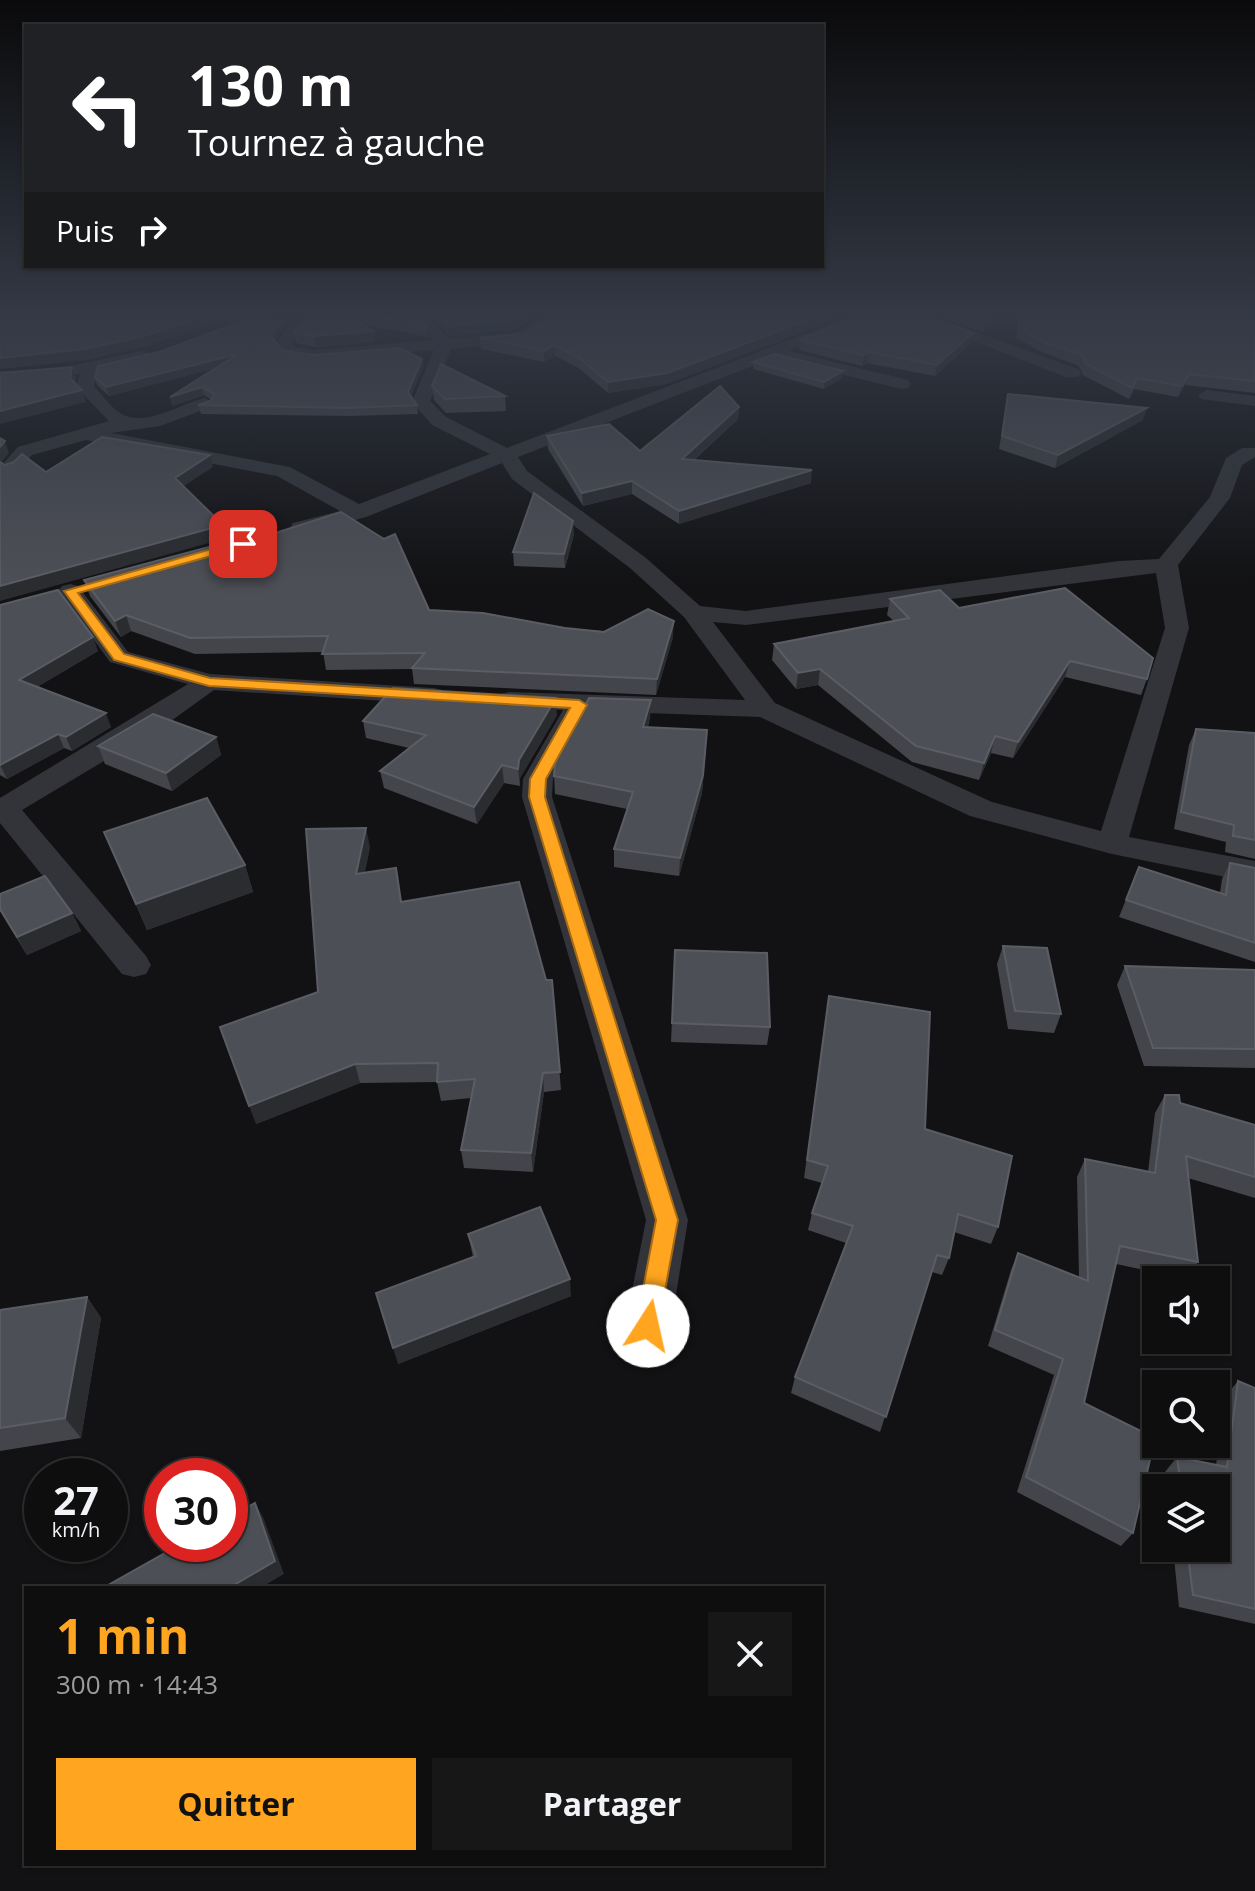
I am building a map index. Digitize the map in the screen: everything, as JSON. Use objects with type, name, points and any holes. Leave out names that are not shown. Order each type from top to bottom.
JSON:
[{"type":"street","points":[[101,404],[124,423]]},
{"type":"street","points":[[9,468],[19,447],[87,434],[124,423],[153,422],[202,404]]},
{"type":"street","points":[[423,404],[439,421],[507,455],[519,475],[638,563],[693,612],[765,709]]},
{"type":"street","points":[[282,533],[358,512],[637,404]]},
{"type":"street","points":[[87,434],[283,471],[358,512]]},
{"type":"street","points":[[693,612],[746,618],[1104,570],[1166,565],[1220,498],[1233,462],[1249,452]]},
{"type":"street","points":[[1112,844],[1177,628],[1166,565]]},
{"type":"street","points":[[71,591],[119,657],[209,682],[456,697]]},
{"type":"street","points":[[134,965],[3,810],[161,715],[209,682]]},
{"type":"street","points":[[487,699],[579,705],[765,709],[981,809],[1112,844],[1255,872]]},
{"type":"street","points":[[579,705],[538,779],[537,797],[667,1220],[648,1326]]},
{"type":"building","points":[[0,404],[26,404],[0,411]]},
{"type":"building","points":[[416,404],[417,405],[348,408],[198,405]]},
{"type":"building","points":[[698,404],[737,404],[739,407],[682,459],[812,470],[679,511],[632,481],[582,493],[547,436],[609,424],[640,451]]},
{"type":"building","points":[[1007,404],[1110,404],[1147,408],[1058,455],[1002,436]]},
{"type":"building","points":[[102,437],[210,455],[175,478],[223,525],[0,586],[0,462],[5,465],[14,462],[22,454],[46,472]]},
{"type":"building","points":[[534,493],[573,521],[564,554],[513,552]]},
{"type":"building","points":[[341,512],[384,539],[395,534],[429,610],[483,613],[604,632],[648,609],[674,621],[657,679],[412,668],[425,653],[322,654],[328,636],[190,638],[126,615],[115,621],[84,580],[239,539],[244,543]]},
{"type":"building","points":[[1065,588],[1153,658],[1147,679],[1070,661],[1018,742],[995,736],[984,763],[916,746],[820,669],[798,673],[774,644],[909,618],[890,599],[940,590],[959,608]]},
{"type":"building","points":[[58,590],[93,637],[19,680],[106,713],[66,737],[58,734],[0,765],[0,605]]},
{"type":"building","points":[[393,688],[556,698],[519,760],[518,769],[502,765],[474,807],[380,771],[426,735],[363,721]]},
{"type":"building","points":[[589,698],[651,700],[643,727],[707,730],[703,775],[680,858],[614,849],[633,792],[554,776],[555,762]]},
{"type":"building","points":[[153,714],[216,737],[166,773],[98,746]]},
{"type":"building","points":[[1196,729],[1255,733],[1255,840],[1233,836],[1234,825],[1181,812]]},
{"type":"building","points":[[207,798],[245,865],[136,904],[104,832]]},
{"type":"building","points":[[366,828],[356,874],[396,868],[401,902],[519,882],[546,980],[552,980],[560,1072],[543,1073],[531,1153],[461,1150],[475,1079],[437,1082],[438,1063],[355,1064],[249,1106],[220,1027],[318,992],[306,829]]},
{"type":"building","points":[[1230,863],[1255,868],[1255,943],[1126,900],[1139,867],[1226,895]]},
{"type":"building","points":[[45,876],[72,913],[17,937],[0,909],[0,894]]},
{"type":"building","points":[[1003,946],[1047,948],[1061,1014],[1015,1011]]},
{"type":"building","points":[[675,950],[767,953],[770,1027],[672,1023]]},
{"type":"building","points":[[1125,966],[1255,970],[1255,1049],[1153,1048]]},
{"type":"building","points":[[829,996],[930,1012],[925,1129],[1012,1156],[998,1227],[958,1214],[949,1258],[937,1255],[886,1417],[795,1377],[853,1226],[812,1213],[828,1166],[807,1160]]},
{"type":"building","points":[[1165,1095],[1179,1095],[1180,1103],[1255,1125],[1255,1177],[1186,1156],[1198,1262],[1120,1246],[1084,1403],[1142,1432],[1142,1458],[1150,1458],[1147,1474],[1142,1474],[1142,1494],[1133,1533],[1026,1477],[1063,1359],[995,1330],[1018,1253],[1088,1281],[1085,1159],[1155,1173]]},
{"type":"building","points":[[540,1207],[570,1279],[393,1348],[376,1293],[476,1256],[468,1234]]},
{"type":"building","points":[[87,1297],[65,1418],[0,1428],[0,1310]]},
{"type":"building","points":[[1238,1381],[1255,1388],[1255,1609],[1193,1595],[1189,1562],[1230,1562],[1230,1474],[1179,1474],[1177,1458],[1227,1467]]},
{"type":"building","points":[[255,1503],[275,1561],[232,1586],[107,1586],[149,1562],[248,1562],[248,1507]]},
{"type":"route","points":[[243,544],[70,591],[119,657],[209,682],[579,705],[538,779],[537,797],[667,1220],[648,1326]]}]
